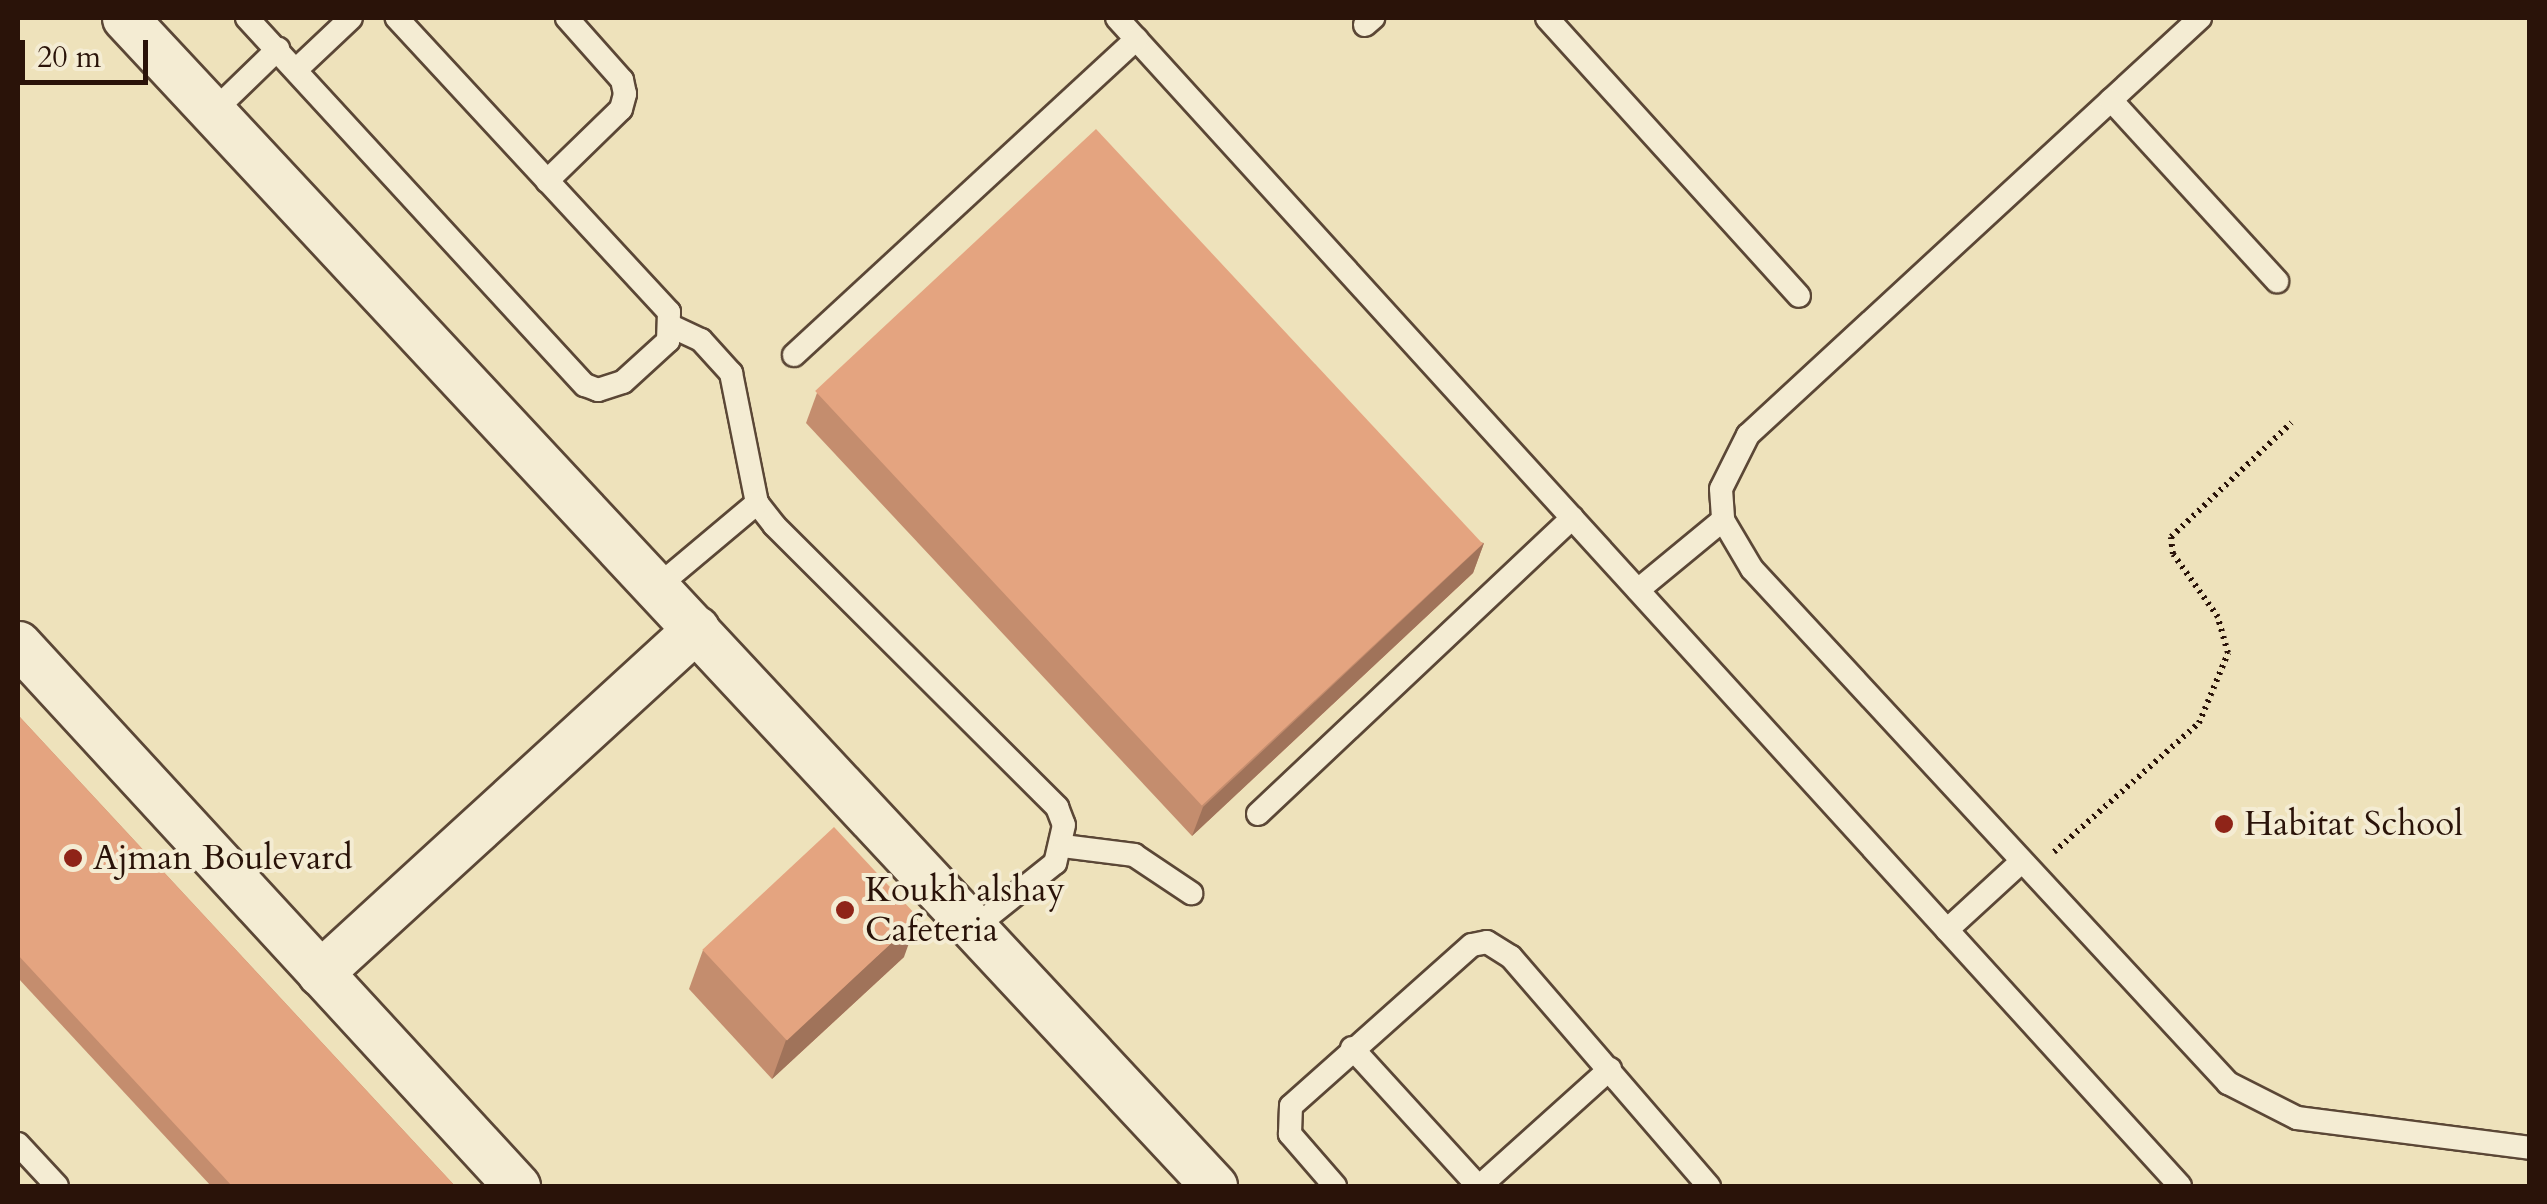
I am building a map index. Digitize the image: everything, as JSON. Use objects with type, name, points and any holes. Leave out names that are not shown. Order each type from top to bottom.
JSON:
[{"type":"street","points":[[125,18],[215,110],[1214,1186]]},
{"type":"street","points":[[320,973],[696,629]]},
{"type":"street","points":[[18,644],[518,1186]]},
{"type":"lane","points":[[297,69],[351,18]]},
{"type":"lane","points":[[398,18],[660,301],[673,327],[700,340],[731,373],[757,503],[1058,807],[1063,846],[1055,863],[974,928]]},
{"type":"lane","points":[[546,181],[621,109],[625,94],[622,80],[567,18]]},
{"type":"lane","points":[[1117,18],[2180,1186]]},
{"type":"lane","points":[[1547,18],[1799,296]]},
{"type":"lane","points":[[2200,18],[1748,434],[1722,489],[1723,520],[1752,569],[2200,1056],[2261,1104],[2336,1124],[2530,1148]]},
{"type":"lane","points":[[256,21],[585,385],[598,390],[623,382],[659,352],[673,327]]},
{"type":"lane","points":[[794,354],[1136,39]]},
{"type":"lane","points":[[215,110],[278,49]]},
{"type":"lane","points":[[2111,100],[2277,281]]},
{"type":"lane","points":[[657,587],[757,503]]},
{"type":"lane","points":[[1258,814],[1572,518]]},
{"type":"lane","points":[[1638,590],[1723,520]]},
{"type":"lane","points":[[1063,846],[1134,856],[1191,893]]},
{"type":"lane","points":[[1947,930],[2026,867]]},
{"type":"lane","points":[[1335,1186],[1290,1134],[1287,1120],[1300,1095],[1472,945],[1487,942],[1501,946],[1709,1186]]},
{"type":"lane","points":[[1352,1048],[1479,1186],[1610,1069]]},
{"type":"lane","points":[[18,1144],[57,1186]]},
{"type":"path","points":[[2026,867],[2198,723],[2228,653],[2218,617],[2173,554],[2171,537],[2291,423]]},
{"type":"building","points":[[1096,129],[1483,544],[1202,806],[815,391]]},
{"type":"building","name":"Ajman Boulevard","points":[[18,715],[455,1186],[232,1186],[18,955]]},
{"type":"building","points":[[834,827],[919,918],[787,1040],[702,950]]},
{"type":"place","name":"Habitat School","points":[[2224,824]]},
{"type":"place","name":"Ajman Boulevard","points":[[73,858]]},
{"type":"place","name":"Koukh alshay Cafeteria","points":[[845,910]]}]
